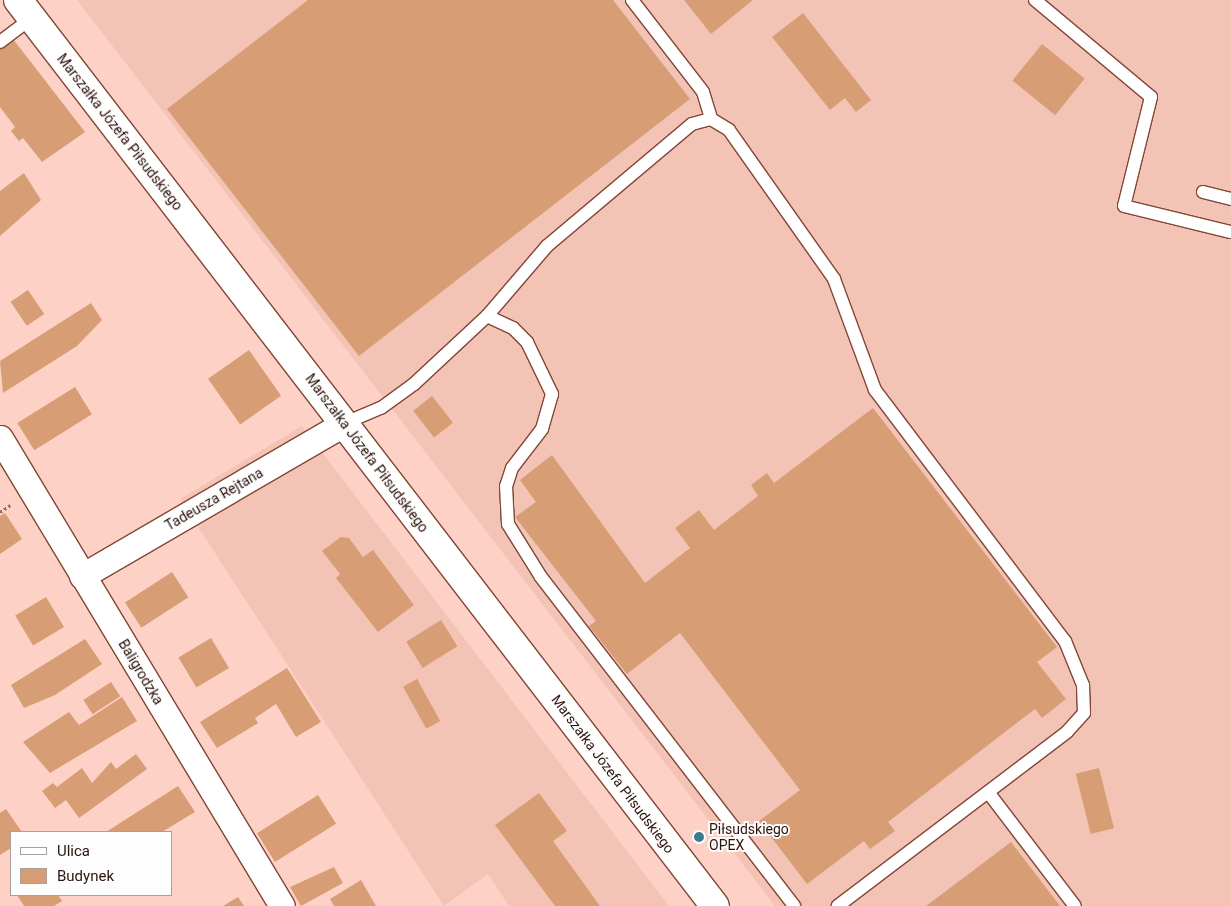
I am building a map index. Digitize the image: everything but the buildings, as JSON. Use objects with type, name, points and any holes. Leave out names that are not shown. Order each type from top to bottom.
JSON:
[{"type":"main road","name":"Marszałka Józefa Piłsudskiego","points":[[25,9],[715,906]]},
{"type":"street","name":"Tadeusza Rejtana","points":[[82,576],[345,423]]},
{"type":"street","name":"Baligrodzka","points":[[0,438],[282,906]]},
{"type":"lane","points":[[632,0],[703,92],[711,119],[729,130],[834,279],[875,390],[1065,641],[1082,686],[1084,713],[1067,732],[838,906]]},
{"type":"lane","points":[[1036,0],[1151,97],[1124,206],[1231,232]]},
{"type":"lane","points":[[0,42],[25,9]]},
{"type":"lane","points":[[345,423],[381,408],[414,384],[487,316],[547,246],[692,124],[711,119]]},
{"type":"lane","points":[[1203,192],[1231,199]]},
{"type":"lane","points":[[487,316],[513,328],[527,342],[552,394],[542,429],[512,468],[506,486],[508,524],[541,577],[794,906]]},
{"type":"lane","points":[[988,792],[1075,906]]},
{"type":"shaded area","points":[[77,0],[1231,0],[1231,906],[775,906]]},
{"type":"shaded area","points":[[302,426],[669,906],[509,906],[488,874],[444,906],[180,499]]},
{"type":"place","name":"Piłsudskiego OPEX","points":[[699,837]]}]
